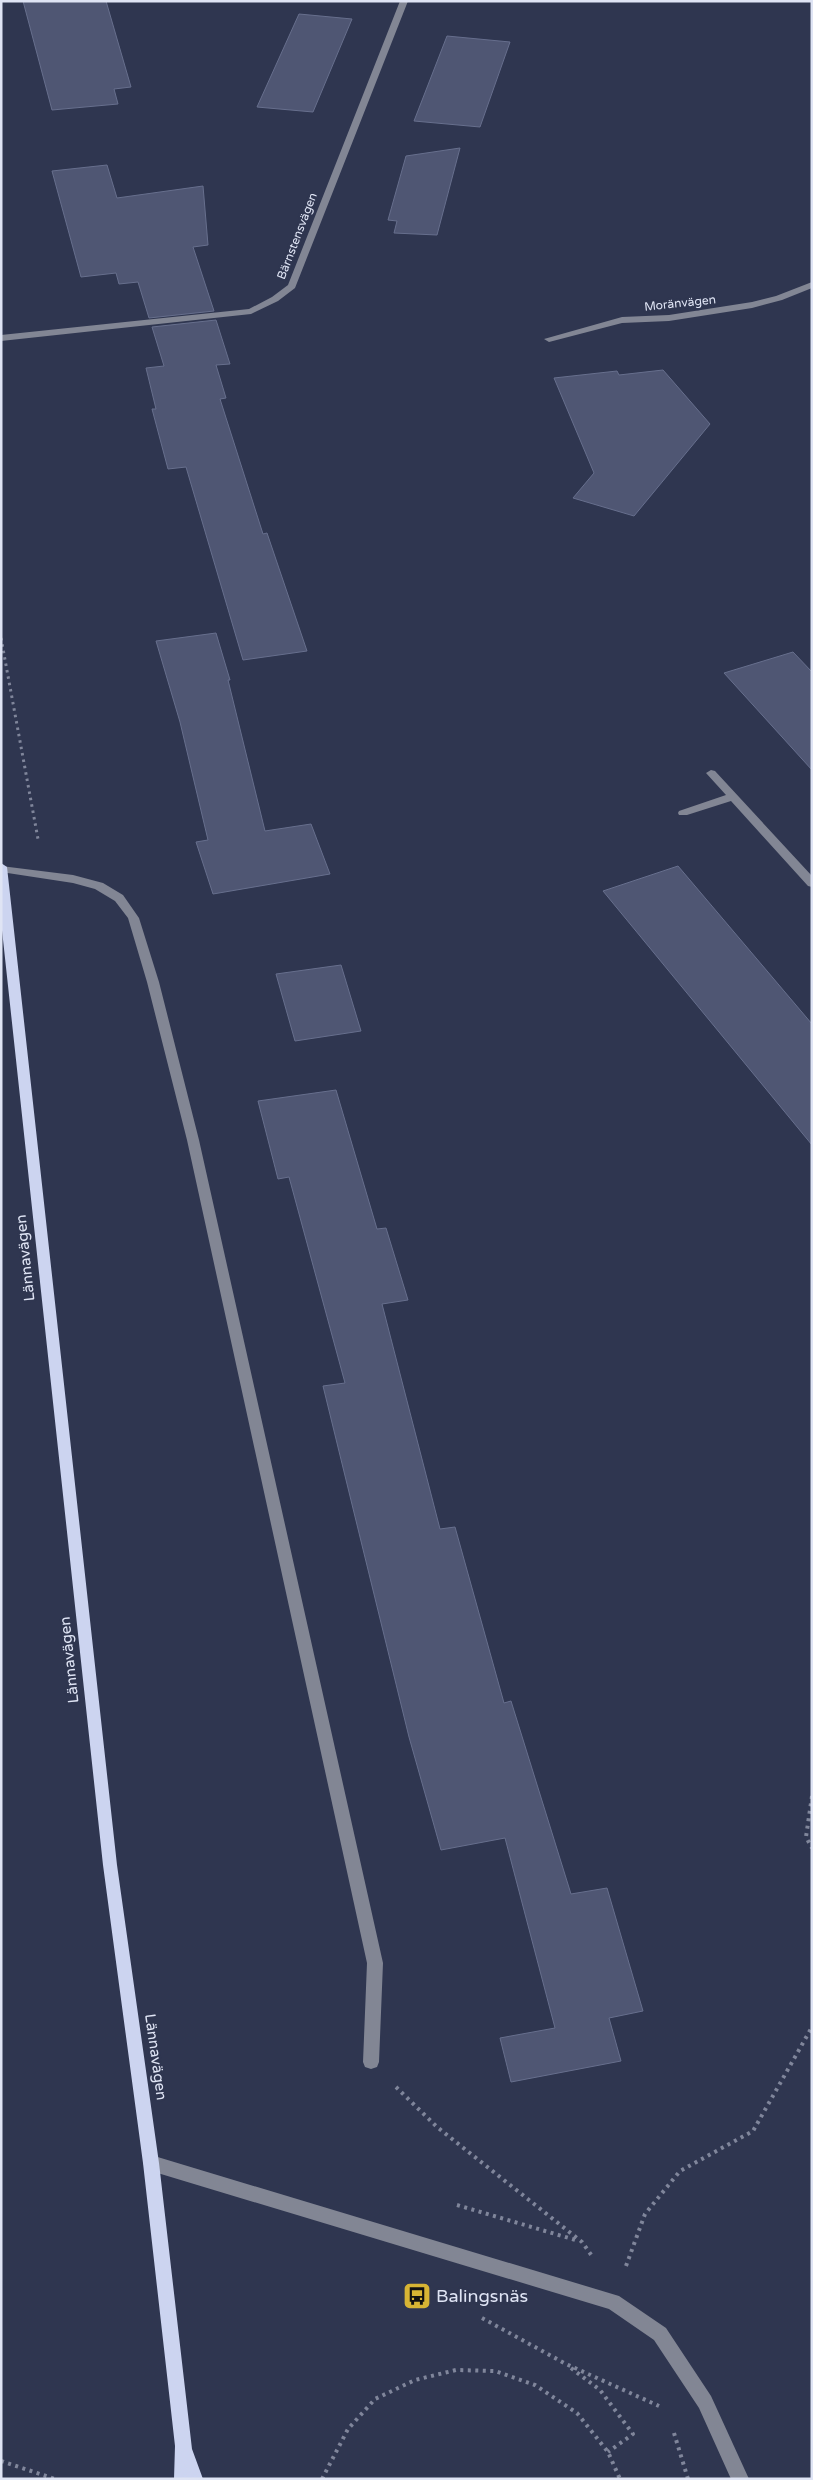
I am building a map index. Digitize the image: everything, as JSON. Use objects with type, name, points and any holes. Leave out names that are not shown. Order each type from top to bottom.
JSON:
[{"type":"main road","name":"Lännavägen","points":[[2,868],[110,1865],[151,2163],[184,2446],[183,2479]]},
{"type":"main road","name":"Lännavägen","points":[[184,2446],[194,2479]]},
{"type":"street","name":"Bärnstensvägen","points":[[1,338],[251,311],[275,299],[292,286],[319,213],[404,1]]},
{"type":"street","name":"Moränvägen","points":[[549,339],[622,320],[669,318],[752,305],[786,296],[812,285]]},
{"type":"street","points":[[711,774],[812,883]]},
{"type":"street","points":[[683,813],[732,797]]},
{"type":"street","name":"Lännavägen","points":[[2,868],[44,874],[99,886],[119,898],[133,918],[153,982],[193,1140],[375,1963],[371,2062]]},
{"type":"street","points":[[151,2163],[613,2302],[660,2334],[705,2402],[740,2479]]},
{"type":"path","points":[[1,638],[44,874]]},
{"type":"path","points":[[812,1796],[810,1798],[806,1838],[812,1848]]},
{"type":"path","points":[[613,2302],[645,2214],[680,2171],[754,2131],[812,2027]]},
{"type":"path","points":[[457,2205],[582,2242]]},
{"type":"path","points":[[482,2318],[566,2364],[667,2410]]},
{"type":"path","points":[[566,2364],[600,2390],[633,2434],[608,2452]]},
{"type":"path","points":[[322,2479],[348,2429],[375,2399],[415,2380],[456,2370],[495,2371],[535,2385],[577,2413],[608,2452],[620,2479]]},
{"type":"path","points":[[1,2461],[55,2479]]},
{"type":"building","points":[[23,1],[106,1],[131,87],[114,89],[118,104],[52,110]]},
{"type":"building","points":[[299,14],[352,19],[313,112],[257,107]]},
{"type":"building","points":[[447,36],[510,42],[480,127],[414,121]]},
{"type":"building","points":[[460,148],[437,235],[394,233],[397,221],[388,220],[406,156]]},
{"type":"building","points":[[107,165],[117,198],[203,186],[208,245],[193,247],[214,311],[149,318],[138,282],[119,284],[116,273],[81,277],[52,171]]},
{"type":"building","points":[[216,320],[230,364],[216,365],[226,398],[220,399],[263,534],[267,533],[307,651],[243,660],[186,467],[168,469],[152,409],[156,409],[146,368],[164,366],[152,327]]},
{"type":"building","points":[[663,370],[710,424],[634,516],[573,498],[594,473],[554,378],[617,371],[619,375]]},
{"type":"building","points":[[216,633],[230,680],[228,680],[265,831],[311,824],[330,874],[213,894],[196,842],[208,840],[180,722],[156,641]]},
{"type":"building","points":[[793,652],[812,672],[812,770],[724,673]]},
{"type":"building","points":[[678,866],[812,1024],[812,1145],[603,891]]},
{"type":"building","points":[[341,965],[361,1031],[295,1041],[276,974]]},
{"type":"building","points":[[336,1090],[377,1229],[386,1228],[408,1300],[382,1304],[440,1529],[455,1527],[504,1703],[511,1701],[571,1894],[607,1888],[643,2011],[609,2018],[621,2061],[511,2082],[500,2038],[555,2028],[505,1838],[441,1850],[409,1737],[323,1386],[345,1383],[289,1177],[278,1179],[258,1101]]},
{"type":"place","name":"Balingsnäs","points":[[417,2296]]}]
